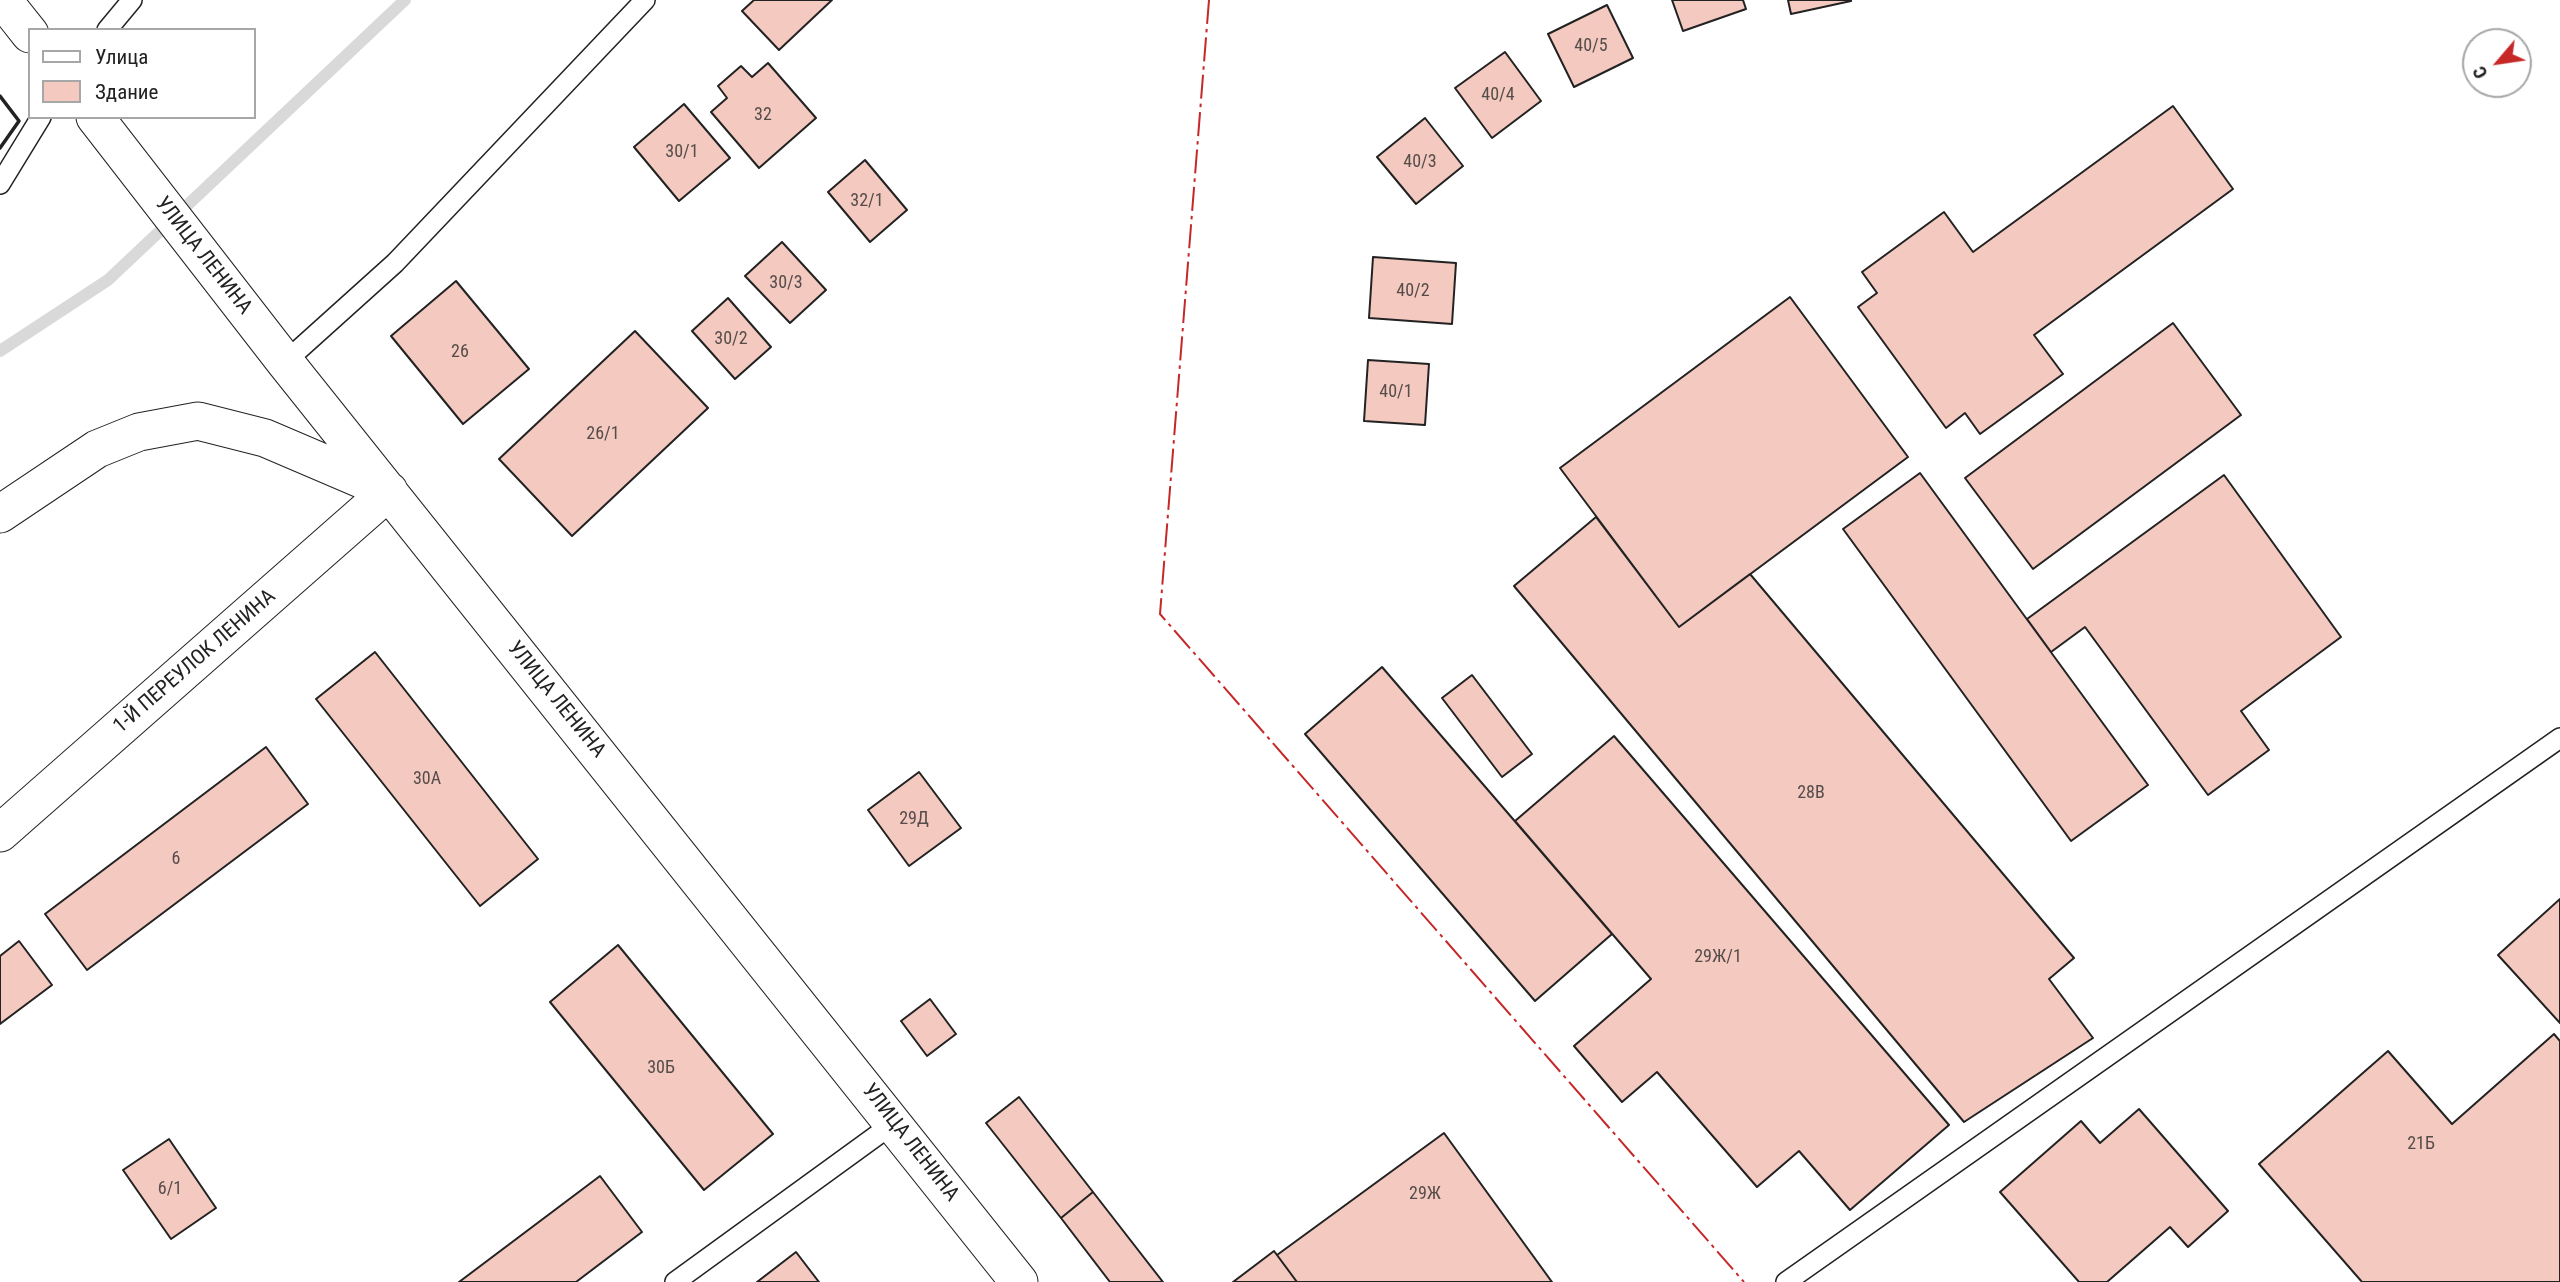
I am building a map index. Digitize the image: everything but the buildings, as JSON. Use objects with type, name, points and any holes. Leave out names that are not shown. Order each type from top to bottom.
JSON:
[{"type":"street","points":[[3,0],[28,31]]},
{"type":"street","name":"УЛИЦА ЛЕНИНА","points":[[97,119],[285,362],[1019,1282]]},
{"type":"street","points":[[0,514],[97,449],[139,432],[198,421],[265,438],[389,491]]},
{"type":"street","name":"1-Й ПЕРЕУЛОК ЛЕНИНА","points":[[0,833],[389,491]]},
{"type":"lane","points":[[109,28],[132,0]]},
{"type":"lane","points":[[285,362],[395,263],[645,0]]},
{"type":"lane","points":[[0,184],[40,119]]},
{"type":"lane","points":[[1786,1282],[2560,738]]},
{"type":"lane","points":[[675,1282],[894,1123]]},
{"type":"waterway","points":[[0,351],[108,280],[405,0]]},
{"type":"wall","points":[[0,96],[19,121],[0,148]]},
{"type":"power","points":[[1209,0],[1160,614],[1744,1282]]}]
